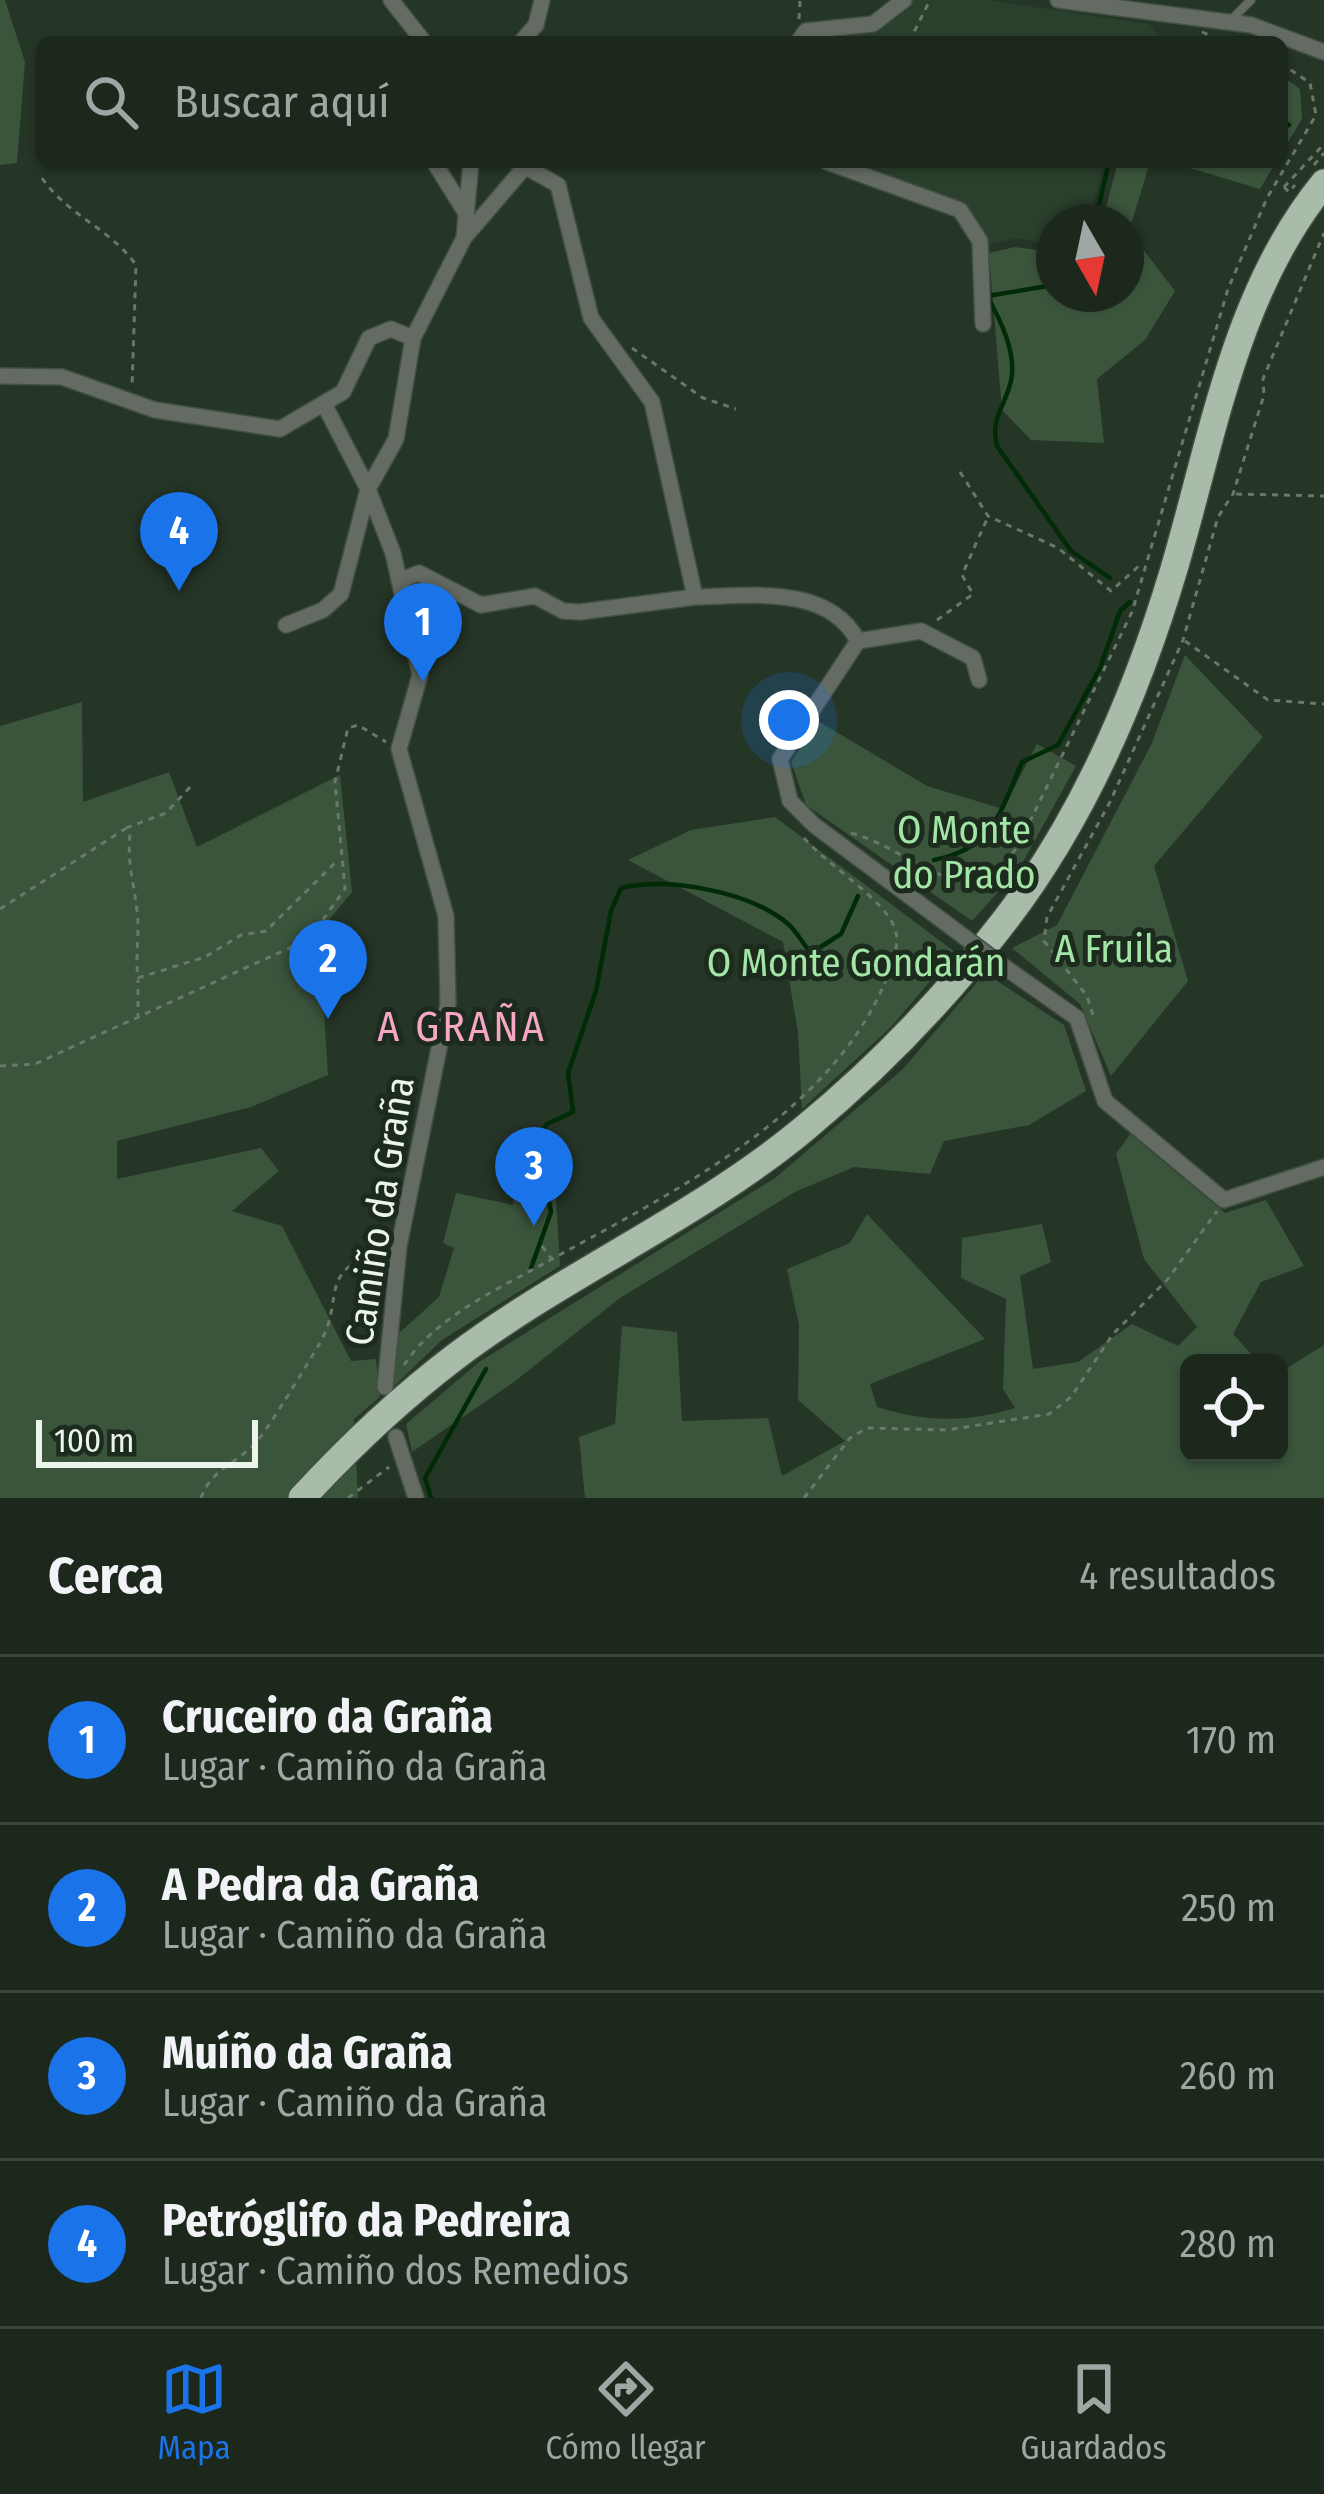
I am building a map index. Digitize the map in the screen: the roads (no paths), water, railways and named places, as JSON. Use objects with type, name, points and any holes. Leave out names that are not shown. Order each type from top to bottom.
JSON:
[{"type":"highway","points":[[302,1498],[456,1356],[803,1130],[916,1027],[1008,917],[1079,806],[1138,679],[1243,331],[1273,256],[1324,183]]},
{"type":"street","points":[[391,0],[419,36]]},
{"type":"street","points":[[526,36],[536,25],[542,0]]},
{"type":"street","points":[[802,36],[806,31],[872,24],[904,0]]},
{"type":"street","points":[[1058,0],[1230,21],[1284,36]]},
{"type":"street","points":[[1288,37],[1324,52]]},
{"type":"street","points":[[1306,42],[1324,41]]},
{"type":"street","points":[[438,168],[464,209]]},
{"type":"street","points":[[464,238],[471,168]]},
{"type":"street","points":[[286,626],[336,602],[368,489],[395,439],[413,338],[464,238],[520,168]]},
{"type":"street","points":[[532,168],[558,185],[591,318],[652,402],[694,597]]},
{"type":"street","points":[[844,168],[960,210],[980,241],[983,323]]},
{"type":"street","points":[[0,376],[62,377],[132,402],[280,429],[343,392],[369,338],[391,329],[413,338]]},
{"type":"street","points":[[324,404],[368,489],[400,581],[419,573],[481,605],[535,596],[562,611],[580,612],[694,597],[804,598],[851,629],[858,641]]},
{"type":"street","name":"Camiño da Graña","points":[[385,1384],[399,1246],[448,1004],[446,916],[399,749],[421,675],[400,581]]},
{"type":"street","points":[[979,680],[974,658],[921,632],[858,641],[780,758],[790,801],[825,833],[1077,1018],[1105,1101],[1224,1200],[1324,1167]]},
{"type":"street","points":[[396,1437],[416,1498]]},
{"type":"lane","points":[[1230,21],[1251,0]]},
{"type":"waterway","points":[[1099,204],[1108,168]]},
{"type":"waterway","points":[[1036,288],[987,296],[1012,359],[1011,381],[995,428],[997,446],[1071,551],[1110,578]]},
{"type":"waterway","points":[[934,860],[954,855],[982,838],[1000,813],[1022,762],[1058,745],[1100,668],[1120,611],[1130,602]]},
{"type":"waterway","points":[[531,1268],[551,1212],[537,1139],[547,1124],[573,1112],[568,1073],[596,991],[611,911],[621,888],[684,886],[751,902],[787,923],[811,953],[841,934],[858,896]]},
{"type":"waterway","points":[[431,1498],[425,1478],[486,1369]]},
{"type":"place","name":"Petróglifo da Pedreira","points":[[179,591]]},
{"type":"place","name":"Cruceiro da Graña","points":[[423,682]]},
{"type":"place","name":"A Pedra da Graña","points":[[328,1019]]},
{"type":"place","name":"Muíño da Graña","points":[[534,1226]]},
{"type":"district","name":"A GRAÑA","points":[[462,1026]]},
{"type":"park label","name":"O Monte do Prado","points":[[964,852]]},
{"type":"park label","name":"A Fruila","points":[[1114,948]]},
{"type":"park label","name":"O Monte Gondarán","points":[[856,962]]}]
